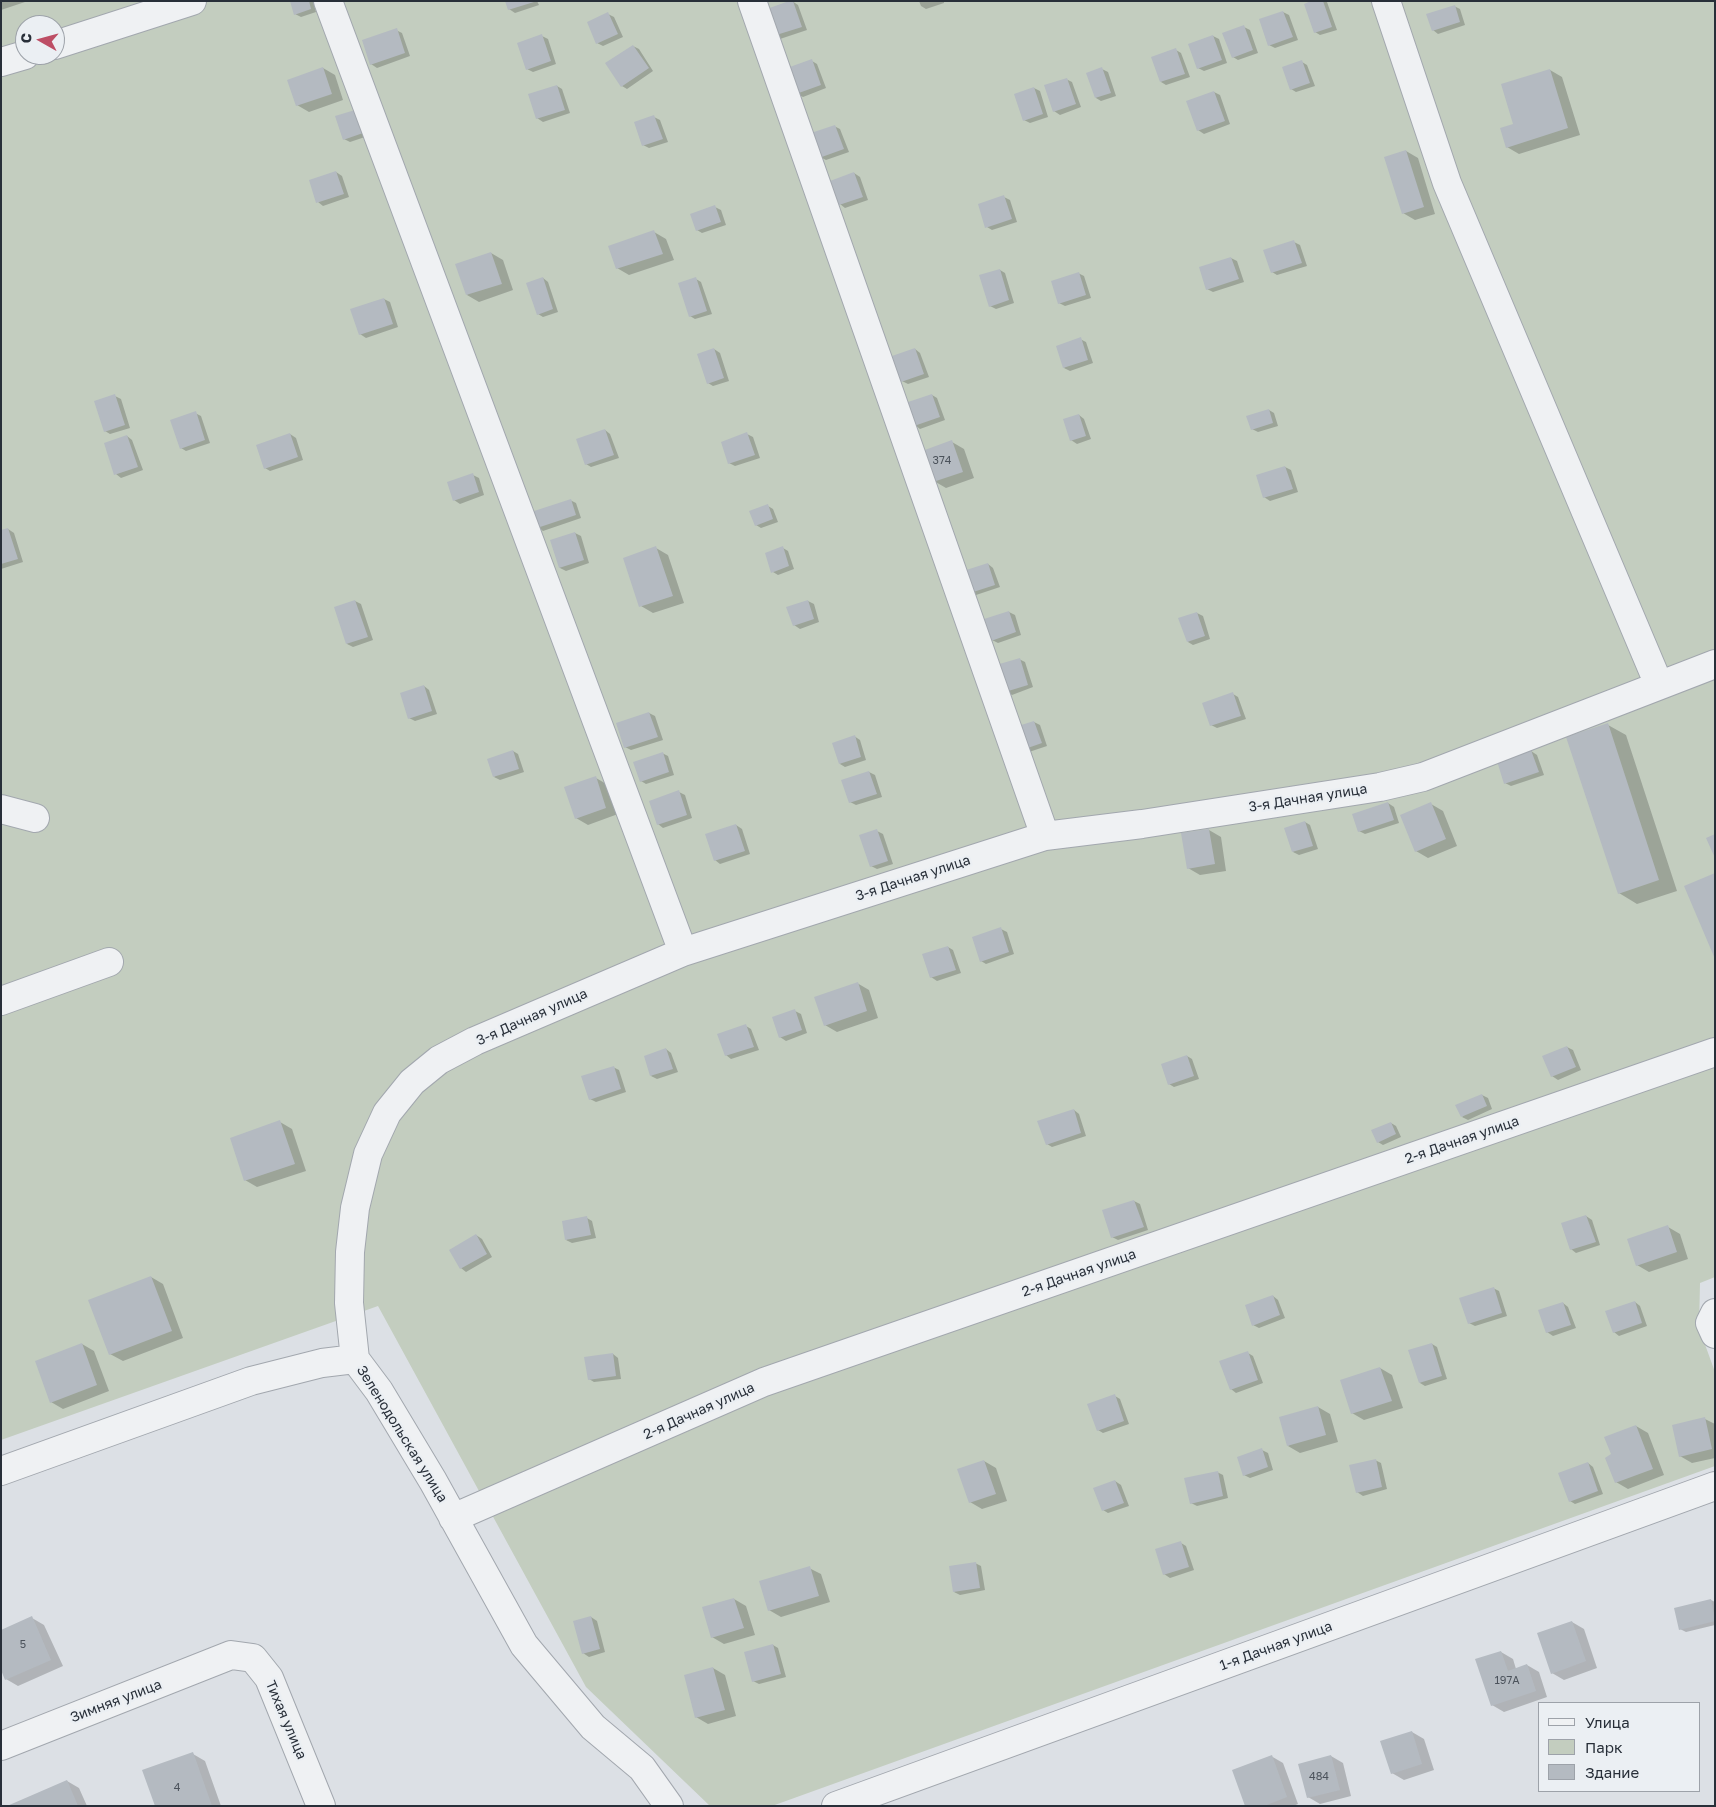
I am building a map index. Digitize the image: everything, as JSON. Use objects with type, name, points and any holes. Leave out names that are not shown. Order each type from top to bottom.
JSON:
[{"type":"street","points":[[65,42],[192,1]]},
{"type":"street","points":[[328,1],[683,952]]},
{"type":"street","points":[[752,1],[1045,836]]},
{"type":"street","points":[[1386,1],[1447,183],[1659,685]]},
{"type":"street","points":[[1,62],[15,58]]},
{"type":"street","name":"3-я Дачная улица","points":[[355,1359],[349,1303],[350,1252],[355,1208],[368,1154],[387,1113],[412,1082],[439,1060],[475,1041],[683,952],[1045,836],[1142,824],[1380,787],[1423,777],[1715,664]]},
{"type":"street","points":[[1,809],[35,818]]},
{"type":"street","points":[[1,1001],[109,962]]},
{"type":"street","name":"2-я Дачная улица","points":[[453,1518],[764,1382],[1715,1052]]},
{"type":"street","points":[[1715,1313],[1710,1323],[1715,1334]]},
{"type":"street","name":"Зеленодольская улица","points":[[1,1471],[251,1381],[322,1363],[355,1359],[379,1391],[453,1518],[524,1646],[593,1727],[642,1768],[669,1806]]},
{"type":"street","name":"1-я Дачная улица","points":[[836,1806],[1715,1486]]},
{"type":"street","name":"Зимняя улица","points":[[1,1746],[231,1655]]},
{"type":"street","name":"Тихая улица","points":[[231,1655],[253,1658],[269,1678],[321,1806]]},
{"type":"green space","points":[[1,1],[1715,1],[1715,1277],[1700,1283],[1699,1328],[1715,1372],[1715,1466],[772,1806],[710,1806],[586,1687],[378,1306],[1,1440]]},
{"type":"building","points":[[290,1],[309,1],[311,9],[294,15]]},
{"type":"building","points":[[505,1],[534,1],[534,2],[508,10]]},
{"type":"building","points":[[793,1],[802,27],[773,36],[764,10]]},
{"type":"building","points":[[1311,1],[1323,1],[1332,27],[1314,33],[1304,4]]},
{"type":"building","points":[[1455,5],[1460,22],[1432,31],[1426,14]]},
{"type":"building","points":[[1283,11],[1293,37],[1268,46],[1259,19]]},
{"type":"building","points":[[608,12],[618,34],[596,44],[587,22]]},
{"type":"building","points":[[1244,25],[1253,50],[1232,58],[1222,33]]},
{"type":"building","points":[[397,28],[405,53],[370,65],[362,40]]},
{"type":"building","points":[[542,34],[551,61],[526,70],[517,43]]},
{"type":"building","points":[[1213,35],[1222,60],[1197,69],[1188,44]]},
{"type":"building","points":[[633,45],[649,68],[621,87],[605,63]]},
{"type":"building","points":[[1176,48],[1185,74],[1160,82],[1151,57]]},
{"type":"building","points":[[812,59],[821,85],[796,94],[787,68]]},
{"type":"building","points":[[1302,60],[1310,83],[1290,90],[1282,67]]},
{"type":"building","points":[[323,67],[332,94],[296,106],[287,80]]},
{"type":"building","points":[[1102,67],[1111,93],[1095,98],[1086,73]]},
{"type":"building","points":[[1550,69],[1568,128],[1506,148],[1500,128],[1513,124],[1501,84]]},
{"type":"building","points":[[1067,78],[1076,104],[1053,112],[1044,85]]},
{"type":"building","points":[[557,85],[565,110],[536,119],[528,94]]},
{"type":"building","points":[[1034,87],[1043,114],[1023,121],[1014,94]]},
{"type":"building","points":[[1214,91],[1225,121],[1197,131],[1186,101]]},
{"type":"building","points":[[355,110],[363,133],[343,140],[335,116]]},
{"type":"building","points":[[654,115],[663,139],[642,146],[634,122]]},
{"type":"building","points":[[835,125],[844,149],[819,158],[811,133]]},
{"type":"building","points":[[1406,150],[1424,207],[1402,214],[1384,157]]},
{"type":"building","points":[[336,171],[344,194],[316,203],[309,180]]},
{"type":"building","points":[[854,172],[863,197],[839,205],[830,181]]},
{"type":"building","points":[[1004,195],[1012,219],[985,228],[978,204]]},
{"type":"building","points":[[715,205],[721,222],[696,231],[690,214]]},
{"type":"building","points":[[654,230],[663,254],[616,269],[608,246]]},
{"type":"building","points":[[1294,240],[1302,263],[1271,273],[1263,250]]},
{"type":"building","points":[[491,252],[502,284],[466,295],[455,264]]},
{"type":"building","points":[[1231,257],[1239,279],[1206,290],[1199,267]]},
{"type":"building","points":[[1000,269],[1009,300],[989,307],[979,275]]},
{"type":"building","points":[[1079,272],[1086,295],[1058,304],[1051,281]]},
{"type":"building","points":[[543,277],[553,309],[537,315],[526,283]]},
{"type":"building","points":[[696,277],[707,311],[689,317],[678,283]]},
{"type":"building","points":[[384,298],[393,324],[359,335],[350,309]]},
{"type":"building","points":[[1081,337],[1088,360],[1063,368],[1056,346]]},
{"type":"building","points":[[714,348],[724,378],[707,384],[697,354]]},
{"type":"building","points":[[915,348],[924,374],[901,382],[892,356]]},
{"type":"building","points":[[115,394],[125,425],[104,432],[94,401]]},
{"type":"building","points":[[932,394],[940,417],[914,426],[905,403]]},
{"type":"building","points":[[1269,409],[1273,423],[1251,430],[1246,416]]},
{"type":"building","points":[[196,411],[205,440],[180,449],[170,420]]},
{"type":"building","points":[[1079,414],[1086,436],[1070,441],[1063,419]]},
{"type":"building","points":[[605,429],[614,455],[585,465],[576,439]]},
{"type":"building","points":[[747,432],[755,455],[728,464],[721,442]]},
{"type":"building","points":[[290,433],[298,457],[264,469],[256,445]]},
{"type":"building","points":[[127,435],[138,467],[114,475],[104,443]]},
{"type":"building","points":[[952,440],[963,472],[933,482],[922,451]]},
{"type":"building","points":[[1285,466],[1293,489],[1263,498],[1256,475]]},
{"type":"building","points":[[473,473],[479,492],[453,501],[447,482]]},
{"type":"building","points":[[571,499],[576,515],[537,528],[531,512]]},
{"type":"building","points":[[768,504],[773,519],[755,526],[749,511]]},
{"type":"building","points":[[8,528],[18,559],[1,564],[1,530]]},
{"type":"building","points":[[575,532],[584,560],[559,568],[550,540]]},
{"type":"building","points":[[656,546],[673,596],[639,607],[623,558]]},
{"type":"building","points":[[783,546],[789,566],[771,573],[765,553]]},
{"type":"building","points":[[988,563],[995,585],[967,594],[960,572]]},
{"type":"building","points":[[355,600],[368,637],[346,644],[334,607]]},
{"type":"building","points":[[808,600],[814,619],[793,626],[786,607]]},
{"type":"building","points":[[1009,611],[1016,632],[991,641],[984,619]]},
{"type":"building","points":[[1197,612],[1205,636],[1187,642],[1178,618]]},
{"type":"building","points":[[1020,658],[1028,685],[1005,692],[996,665]]},
{"type":"building","points":[[424,685],[432,711],[408,719],[400,693]]},
{"type":"building","points":[[1233,692],[1241,716],[1210,726],[1202,703]]},
{"type":"building","points":[[649,712],[658,737],[624,748],[616,723]]},
{"type":"building","points":[[1034,721],[1042,743],[1022,750],[1015,727]]},
{"type":"building","points":[[1608,723],[1659,880],[1618,894],[1566,737]]},
{"type":"building","points":[[855,735],[861,757],[839,764],[832,743]]},
{"type":"building","points":[[513,750],[519,769],[493,777],[487,759]]},
{"type":"building","points":[[1531,750],[1539,772],[1504,784],[1497,761]]},
{"type":"building","points":[[663,752],[669,772],[640,782],[633,762]]},
{"type":"building","points":[[869,771],[877,794],[849,803],[841,780]]},
{"type":"building","points":[[596,776],[606,808],[575,819],[564,787]]},
{"type":"building","points":[[679,790],[687,815],[657,825],[649,801]]},
{"type":"building","points":[[1388,802],[1394,820],[1358,832],[1352,814]]},
{"type":"building","points":[[1431,802],[1446,839],[1415,852],[1400,815]]},
{"type":"building","points":[[1305,821],[1313,846],[1292,852],[1284,828]]},
{"type":"building","points":[[736,824],[745,851],[714,861],[705,834]]},
{"type":"building","points":[[877,829],[888,861],[870,867],[859,835]]},
{"type":"building","points":[[1209,829],[1215,864],[1187,869],[1181,833]]},
{"type":"building","points":[[1715,834],[1715,858],[1706,838]]},
{"type":"building","points":[[1715,873],[1715,959],[1684,886]]},
{"type":"building","points":[[1001,927],[1009,952],[980,962],[972,937]]},
{"type":"building","points":[[948,946],[956,970],[930,978],[922,954]]},
{"type":"building","points":[[858,982],[867,1011],[824,1026],[814,997]]},
{"type":"building","points":[[795,1009],[802,1030],[779,1038],[772,1017]]},
{"type":"building","points":[[746,1024],[754,1047],[725,1056],[717,1034]]},
{"type":"building","points":[[1567,1046],[1576,1067],[1551,1077],[1542,1056]]},
{"type":"building","points":[[666,1048],[673,1069],[650,1076],[644,1056]]},
{"type":"building","points":[[1187,1055],[1194,1076],[1168,1085],[1161,1064]]},
{"type":"building","points":[[614,1066],[621,1089],[589,1100],[581,1076]]},
{"type":"building","points":[[1482,1094],[1487,1106],[1461,1117],[1455,1105]]},
{"type":"building","points":[[1074,1109],[1081,1133],[1046,1145],[1037,1121]]},
{"type":"building","points":[[280,1120],[295,1164],[244,1181],[230,1138]]},
{"type":"building","points":[[1391,1122],[1396,1134],[1377,1143],[1371,1130]]},
{"type":"building","points":[[1134,1200],[1144,1227],[1111,1238],[1102,1210]]},
{"type":"building","points":[[1586,1215],[1596,1242],[1570,1250],[1561,1223]]},
{"type":"building","points":[[587,1216],[591,1235],[565,1240],[562,1221]]},
{"type":"building","points":[[1668,1225],[1677,1252],[1636,1266],[1627,1239]]},
{"type":"building","points":[[476,1234],[487,1254],[460,1269],[449,1250]]},
{"type":"building","points":[[151,1276],[172,1331],[109,1355],[88,1300]]},
{"type":"building","points":[[1494,1287],[1502,1313],[1468,1324],[1459,1298]]},
{"type":"building","points":[[1273,1295],[1280,1315],[1252,1326],[1245,1305]]},
{"type":"building","points":[[1635,1301],[1642,1323],[1613,1333],[1605,1311]]},
{"type":"building","points":[[1563,1302],[1571,1325],[1546,1333],[1538,1310]]},
{"type":"building","points":[[82,1343],[97,1385],[50,1403],[35,1361]]},
{"type":"building","points":[[1432,1343],[1442,1376],[1419,1383],[1408,1350]]},
{"type":"building","points":[[1248,1351],[1258,1380],[1230,1390],[1219,1361]]},
{"type":"building","points":[[613,1353],[616,1376],[588,1380],[584,1357]]},
{"type":"building","points":[[1380,1367],[1392,1401],[1351,1414],[1340,1380]]},
{"type":"building","points":[[1115,1394],[1124,1421],[1097,1431],[1087,1404]]},
{"type":"building","points":[[1318,1406],[1326,1435],[1287,1446],[1279,1417]]},
{"type":"building","points":[[1705,1417],[1712,1449],[1679,1457],[1672,1425]]},
{"type":"building","points":[[1636,1425],[1653,1469],[1615,1483],[1605,1458],[1611,1454],[1604,1437]]},
{"type":"building","points":[[1262,1448],[1268,1467],[1243,1476],[1237,1457]]},
{"type":"building","points":[[1376,1459],[1382,1487],[1356,1493],[1349,1465]]},
{"type":"building","points":[[984,1460],[996,1494],[969,1503],[957,1469]]},
{"type":"building","points":[[1588,1462],[1598,1491],[1569,1502],[1558,1473]]},
{"type":"building","points":[[1218,1471],[1223,1496],[1190,1504],[1184,1478]]},
{"type":"building","points":[[1115,1480],[1124,1503],[1102,1511],[1093,1488]]},
{"type":"building","points":[[1181,1541],[1189,1567],[1163,1575],[1155,1549]]},
{"type":"building","points":[[976,1562],[980,1588],[953,1592],[949,1566]]},
{"type":"building","points":[[810,1566],[819,1596],[768,1611],[759,1581]]},
{"type":"building","points":[[734,1598],[744,1628],[711,1638],[702,1607]]},
{"type":"building","points":[[1711,1599],[1715,1621],[1679,1630],[1674,1608]]},
{"type":"building","points":[[32,1616],[51,1660],[5,1680],[1,1670],[1,1630]]},
{"type":"building","points":[[591,1616],[600,1649],[582,1654],[573,1621]]},
{"type":"building","points":[[1572,1621],[1586,1661],[1551,1674],[1537,1633]]},
{"type":"building","points":[[773,1644],[781,1674],[752,1682],[744,1652]]},
{"type":"building","points":[[1501,1651],[1508,1671],[1527,1664],[1536,1691],[1491,1706],[1475,1659]]},
{"type":"building","points":[[713,1667],[725,1710],[695,1718],[684,1675]]},
{"type":"building","points":[[1412,1731],[1422,1764],[1391,1774],[1380,1741]]},
{"type":"building","points":[[193,1752],[212,1806],[155,1806],[142,1770]]},
{"type":"building","points":[[1272,1755],[1287,1797],[1264,1806],[1245,1806],[1232,1770]]},
{"type":"building","points":[[1331,1755],[1340,1790],[1307,1798],[1298,1764]]},
{"type":"building","points":[[67,1780],[78,1806],[7,1806]]}]
